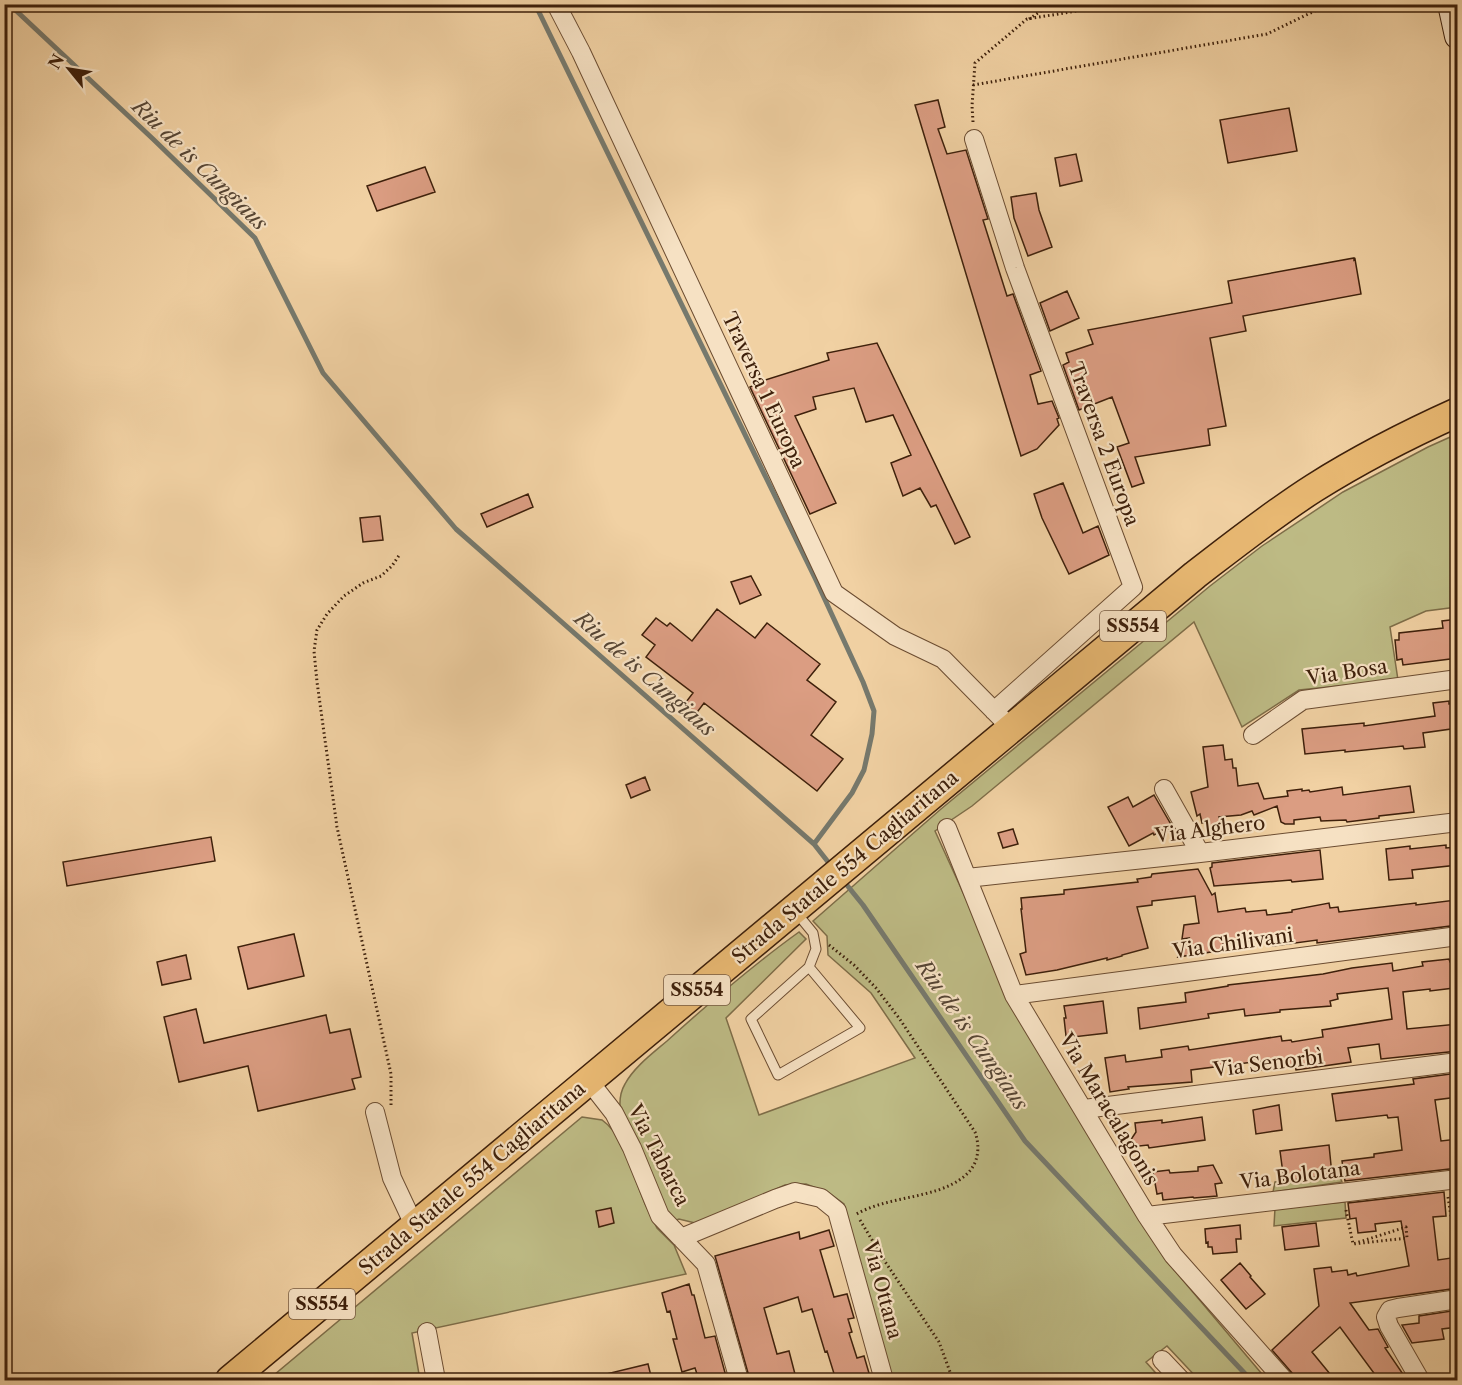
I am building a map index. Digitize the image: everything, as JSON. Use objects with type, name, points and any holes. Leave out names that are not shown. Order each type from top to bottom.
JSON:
[{"type":"main road","points":[[1422,428],[1458,399]]},
{"type":"main road","name":"Strada Statale 554 Cagliaritana","points":[[230,1380],[863,852],[1003,720],[1288,505],[1422,428],[1458,412]]},
{"type":"main road","points":[[1422,428],[1458,426]]},
{"type":"street","name":"Traversa 1 Europa","points":[[556,4],[581,52],[834,593],[895,636],[943,659],[1003,720]]},
{"type":"street","points":[[1451,4],[1458,36]]},
{"type":"street","name":"Traversa 2 Europa","points":[[974,139],[1015,268],[1133,587],[1003,720]]},
{"type":"street","name":"Via Bosa","points":[[1253,735],[1303,700],[1458,679]]},
{"type":"street","points":[[1164,789],[1200,853]]},
{"type":"street","name":"Via Alghero","points":[[967,878],[1458,822]]},
{"type":"street","name":"Via Maracalagonis","points":[[947,828],[1014,995],[1147,1216],[1173,1255],[1284,1380]]},
{"type":"street","name":"Via Chilivani","points":[[1014,995],[1458,936]]},
{"type":"street","name":"Via Senorbì","points":[[1084,1109],[1458,1062]]},
{"type":"street","name":"Via Tabarca","points":[[589,1081],[614,1113],[632,1148],[660,1216],[706,1264],[739,1380]]},
{"type":"street","points":[[375,1112],[392,1178],[414,1227]]},
{"type":"street","name":"Via Bolotana","points":[[1147,1216],[1458,1179]]},
{"type":"street","points":[[681,1238],[795,1192],[821,1198],[839,1217]]},
{"type":"street","name":"Via Ottana","points":[[839,1217],[885,1380]]},
{"type":"street","points":[[1420,1380],[1386,1317],[1390,1310],[1398,1308],[1458,1299]]},
{"type":"street","points":[[427,1332],[435,1380]]},
{"type":"street","points":[[1162,1360],[1181,1380]]},
{"type":"lane","points":[[800,904],[815,941],[816,949],[809,967],[751,1019],[778,1075],[860,1028],[809,967]]},
{"type":"path","points":[[974,139],[972,106],[975,63],[1051,4]]},
{"type":"path","points":[[1028,20],[1089,9],[1152,4]]},
{"type":"path","points":[[973,85],[1267,34],[1329,4]]},
{"type":"path","points":[[380,1131],[392,1103],[391,1074],[337,827],[314,651],[317,630],[327,614],[344,596],[363,583],[381,576],[400,554]]},
{"type":"path","points":[[815,941],[824,941],[854,965],[876,988],[899,1018],[975,1132],[979,1144],[974,1166],[963,1178],[944,1187],[839,1217]]},
{"type":"path","points":[[1345,1202],[1353,1244]]},
{"type":"path","points":[[860,1220],[939,1342],[953,1380]]},
{"type":"path","points":[[1406,1227],[1407,1238],[1353,1244],[1384,1234],[1406,1227]]},
{"type":"shaded area","points":[[1457,434],[1457,607],[1426,611],[1390,627],[1398,680],[1299,690],[1242,727],[1194,622],[972,806],[935,831],[1011,998],[1133,1209],[1165,1259],[1267,1380],[1199,1380],[1167,1346],[1146,1362],[1162,1380],[889,1380],[852,1244],[844,1204],[829,1193],[806,1184],[785,1185],[699,1224],[679,1219],[674,1221],[663,1210],[620,1111],[623,1088],[633,1072],[644,1061],[732,985],[799,932],[806,939],[726,1018],[759,1115],[915,1058],[871,993],[828,955],[827,936],[813,921],[941,809],[1210,586],[1262,546],[1343,492]]},
{"type":"shaded area","points":[[582,1117],[602,1120],[616,1134],[657,1228],[674,1245],[686,1274],[412,1333],[420,1380],[268,1380]]},
{"type":"shaded area","points":[[1339,1175],[1342,1182],[1273,1192],[1275,1182]]},
{"type":"shaded area","points":[[1345,1202],[1346,1218],[1274,1226],[1275,1208]]},
{"type":"building","points":[[938,100],[945,127],[938,129],[947,154],[966,150],[988,219],[983,220],[1007,296],[1013,294],[1041,371],[1030,375],[1038,404],[1052,401],[1059,418],[1057,419],[1059,425],[1037,449],[1021,456],[915,105]]},
{"type":"building","points":[[1289,108],[1297,151],[1228,163],[1220,120]]},
{"type":"building","points":[[1076,154],[1082,181],[1060,186],[1055,158]]},
{"type":"building","points":[[425,167],[435,192],[377,211],[367,186]]},
{"type":"building","points":[[1036,193],[1039,210],[1052,247],[1028,256],[1014,218],[1011,197]]},
{"type":"building","points":[[1354,258],[1361,294],[1243,316],[1246,331],[1210,338],[1226,426],[1208,429],[1210,445],[1135,457],[1144,483],[1132,487],[1117,447],[1129,443],[1112,397],[1079,410],[1063,365],[1069,362],[1066,353],[1093,344],[1088,330],[1232,303],[1228,281]]},
{"type":"building","points":[[1067,291],[1079,318],[1050,331],[1040,303]]},
{"type":"building","points":[[877,343],[970,537],[955,544],[936,505],[931,507],[920,488],[903,496],[891,463],[911,455],[893,415],[866,422],[854,388],[813,397],[816,409],[795,416],[836,503],[810,514],[750,387],[829,360],[827,353]]},
{"type":"building","points":[[1063,483],[1083,533],[1098,526],[1109,555],[1069,574],[1042,518],[1034,494]]},
{"type":"building","points":[[528,494],[533,507],[487,527],[481,514]]},
{"type":"building","points":[[380,516],[383,540],[363,542],[360,518]]},
{"type":"building","points":[[751,576],[761,595],[740,604],[731,582]]},
{"type":"building","points":[[717,609],[755,638],[767,623],[820,664],[807,680],[836,702],[811,735],[843,759],[817,791],[704,703],[695,715],[683,706],[693,693],[646,657],[655,645],[642,635],[656,618],[667,626],[670,623],[692,641]]},
{"type":"building","points":[[1458,619],[1458,658],[1403,665],[1402,659],[1397,660],[1395,640],[1399,640],[1399,633],[1443,628],[1442,621]]},
{"type":"building","points":[[1449,701],[1449,704],[1458,703],[1458,728],[1423,733],[1425,747],[1404,749],[1403,746],[1305,754],[1302,729],[1364,723],[1364,726],[1435,716],[1433,703]]},
{"type":"building","points":[[1223,745],[1225,760],[1232,759],[1233,768],[1236,768],[1238,786],[1258,783],[1264,799],[1288,796],[1287,791],[1302,789],[1302,791],[1309,790],[1310,792],[1342,787],[1343,795],[1410,786],[1414,812],[1347,822],[1346,820],[1321,821],[1320,817],[1294,820],[1294,824],[1285,824],[1281,822],[1277,806],[1254,815],[1252,811],[1241,815],[1219,817],[1223,832],[1209,835],[1200,814],[1197,816],[1191,792],[1208,787],[1203,747]]},
{"type":"building","points":[[645,777],[650,790],[631,798],[626,785]]},
{"type":"building","points":[[1154,795],[1173,828],[1164,833],[1162,830],[1154,835],[1153,833],[1129,846],[1108,807],[1128,797],[1133,807]]},
{"type":"building","points":[[1013,829],[1018,844],[1003,848],[998,833]]},
{"type":"building","points":[[211,837],[215,861],[67,886],[63,862]]},
{"type":"building","points":[[1446,845],[1446,848],[1458,847],[1458,865],[1412,870],[1413,878],[1389,880],[1386,849]]},
{"type":"building","points":[[1320,850],[1323,879],[1214,886],[1210,868],[1212,863]]},
{"type":"building","points":[[1198,869],[1212,895],[1215,893],[1218,912],[1245,908],[1246,912],[1266,910],[1267,915],[1292,912],[1292,910],[1329,903],[1330,908],[1338,907],[1339,912],[1456,900],[1458,925],[1317,943],[1317,940],[1273,946],[1271,939],[1223,944],[1224,950],[1178,957],[1189,938],[1182,939],[1184,925],[1199,923],[1195,896],[1152,901],[1152,905],[1137,907],[1148,948],[1107,960],[1107,958],[1026,975],[1020,954],[1026,952],[1021,898],[1064,894],[1064,890],[1138,882],[1137,879],[1151,877],[1152,874]]},
{"type":"building","points":[[294,934],[304,976],[248,989],[238,947]]},
{"type":"building","points":[[186,955],[191,979],[162,985],[157,962]]},
{"type":"building","points":[[1449,959],[1450,962],[1458,961],[1458,985],[1454,985],[1454,988],[1403,992],[1407,1029],[1458,1024],[1458,1051],[1381,1059],[1379,1044],[1348,1048],[1351,1062],[1296,1070],[1295,1065],[1262,1070],[1261,1061],[1191,1070],[1192,1082],[1128,1087],[1129,1089],[1110,1092],[1105,1058],[1125,1055],[1126,1062],[1162,1057],[1161,1050],[1188,1046],[1189,1050],[1281,1036],[1282,1041],[1291,1040],[1292,1042],[1323,1037],[1322,1030],[1392,1019],[1388,988],[1337,994],[1338,999],[1330,1001],[1331,1006],[1280,1010],[1280,1012],[1245,1016],[1244,1009],[1208,1014],[1209,1018],[1140,1029],[1138,1008],[1186,1002],[1185,993],[1228,985],[1392,963],[1393,971],[1423,966],[1422,962]]},
{"type":"building","points":[[1103,1001],[1107,1033],[1066,1036],[1064,1006]]},
{"type":"building","points":[[196,1009],[204,1043],[326,1015],[330,1033],[350,1029],[361,1077],[352,1079],[355,1089],[258,1111],[248,1066],[179,1082],[164,1017]]},
{"type":"building","points":[[1458,1073],[1458,1097],[1435,1100],[1441,1141],[1458,1139],[1458,1168],[1345,1181],[1342,1161],[1374,1157],[1374,1154],[1402,1150],[1398,1117],[1388,1118],[1387,1115],[1336,1121],[1332,1094],[1414,1084],[1413,1079]]},
{"type":"building","points":[[1279,1105],[1282,1130],[1256,1134],[1253,1110]]},
{"type":"building","points":[[1202,1117],[1205,1140],[1149,1148],[1148,1145],[1139,1146],[1130,1141],[1136,1132],[1135,1123],[1162,1120],[1162,1123]]},
{"type":"building","points":[[1329,1145],[1332,1175],[1284,1181],[1280,1151]]},
{"type":"building","points":[[1213,1165],[1222,1183],[1215,1184],[1217,1196],[1163,1200],[1162,1193],[1157,1194],[1153,1172],[1198,1171],[1198,1167]]},
{"type":"building","points":[[1444,1192],[1446,1216],[1433,1217],[1438,1260],[1458,1257],[1458,1288],[1350,1303],[1369,1330],[1378,1329],[1388,1347],[1385,1348],[1407,1380],[1379,1380],[1340,1327],[1312,1352],[1335,1380],[1295,1380],[1292,1373],[1272,1350],[1319,1306],[1314,1269],[1331,1267],[1332,1272],[1347,1270],[1348,1275],[1356,1273],[1357,1276],[1409,1266],[1401,1221],[1375,1224],[1376,1231],[1358,1233],[1356,1218],[1350,1219],[1348,1203]]},
{"type":"building","points":[[611,1208],[614,1223],[599,1227],[596,1211]]},
{"type":"building","points":[[1316,1223],[1319,1246],[1285,1250],[1282,1227]]},
{"type":"building","points":[[1240,1225],[1241,1239],[1236,1239],[1237,1252],[1213,1254],[1212,1247],[1208,1247],[1208,1242],[1206,1243],[1205,1229]]},
{"type":"building","points":[[829,1230],[834,1246],[820,1250],[834,1297],[847,1294],[854,1318],[848,1319],[852,1332],[849,1333],[857,1358],[864,1356],[871,1380],[836,1380],[812,1309],[802,1312],[798,1297],[764,1308],[777,1354],[789,1351],[796,1378],[750,1380],[715,1256],[799,1232],[800,1239]]},
{"type":"building","points":[[1240,1263],[1265,1294],[1246,1309],[1221,1280]]},
{"type":"building","points":[[689,1284],[705,1338],[715,1336],[727,1380],[699,1380],[695,1368],[682,1372],[673,1339],[677,1339],[670,1311],[667,1312],[662,1293]]},
{"type":"building","points":[[1458,1310],[1458,1327],[1442,1329],[1444,1339],[1412,1343],[1402,1325],[1419,1323],[1419,1316]]},
{"type":"building","points":[[648,1364],[652,1380],[602,1380],[602,1375]]},
{"type":"waterway","name":"Riu de is Cungiaus","points":[[9,4],[255,238],[323,373],[456,529],[814,844],[832,867]]},
{"type":"waterway","points":[[535,4],[815,578],[874,711],[872,734],[864,770],[852,793],[814,844]]},
{"type":"waterway","name":"Riu de is Cungiaus","points":[[842,879],[863,905],[1025,1141],[1251,1380]]}]
